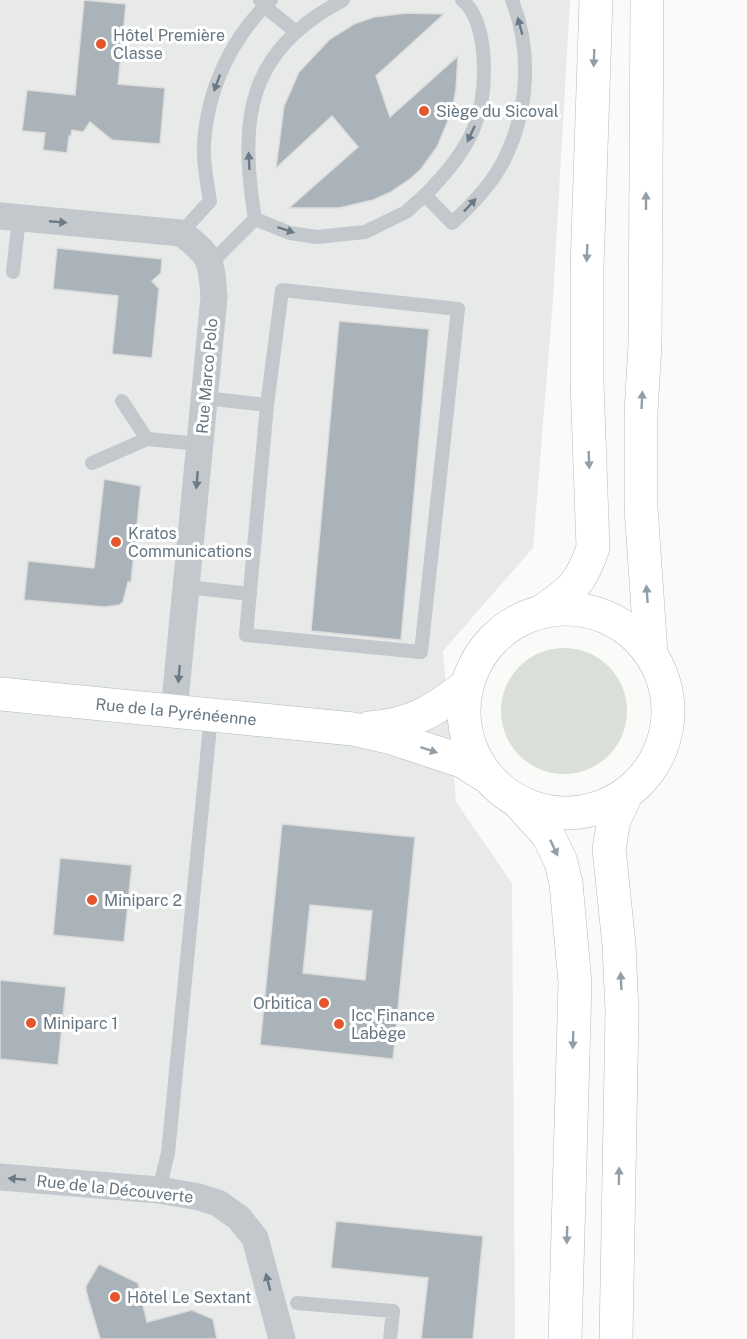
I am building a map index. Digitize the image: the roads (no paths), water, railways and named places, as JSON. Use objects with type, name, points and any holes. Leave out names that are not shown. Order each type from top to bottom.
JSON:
[{"type":"main road","points":[[542,612],[566,595],[579,582],[593,548],[586,381],[587,268],[596,0]]},
{"type":"main road","points":[[647,0],[645,344],[641,412],[641,507],[651,653]]},
{"type":"main road","points":[[518,802],[545,812],[573,814],[601,808],[626,795],[649,773],[664,745],[669,713],[665,681],[651,653],[630,630],[603,615],[573,609],[542,612],[517,621],[495,638],[478,660],[467,685],[464,717],[470,748],[486,776],[518,802],[548,836],[561,862],[566,883],[575,983],[565,1339]]},
{"type":"main road","name":"Rue de la Pyrénéenne","points":[[352,729],[406,723],[446,702],[467,685]]},
{"type":"main road","name":"Rue de la Pyrénéenne","points":[[0,694],[352,729],[392,738],[462,761],[486,776]]},
{"type":"main road","points":[[616,1339],[622,1012],[619,945],[609,849],[614,820],[626,795]]},
{"type":"street","points":[[10,217],[181,233],[199,246],[211,263]]},
{"type":"street","name":"Rue Marco Polo","points":[[174,712],[214,297],[211,263]]},
{"type":"street","name":"Rue de la Découverte","points":[[0,1177],[159,1190],[200,1197],[218,1203],[239,1218],[255,1238],[282,1339]]},
{"type":"lane","points":[[255,219],[248,151],[252,105],[270,60],[295,31],[343,0]]},
{"type":"lane","points":[[425,195],[452,223],[472,204],[504,161],[520,114],[527,64],[524,37],[512,0]]},
{"type":"lane","points":[[181,233],[210,201],[204,147],[207,118],[225,61],[265,2],[295,31]]},
{"type":"lane","points":[[255,219],[290,233],[316,237],[365,232],[406,212],[443,177],[469,141],[483,98],[485,75],[482,41],[471,2]]},
{"type":"lane","points":[[10,217],[13,272]]},
{"type":"lane","points":[[211,263],[255,219]]},
{"type":"lane","points":[[282,290],[458,309],[421,652],[246,635],[267,405],[282,290]]},
{"type":"lane","points":[[205,398],[267,405]]},
{"type":"lane","points":[[122,401],[147,439]]},
{"type":"lane","points":[[92,463],[147,439],[200,444]]},
{"type":"lane","points":[[187,587],[250,594]]},
{"type":"lane","points":[[159,1190],[168,1153],[211,716]]},
{"type":"lane","points":[[297,1304],[393,1311],[390,1339]]},
{"type":"place","name":"Hôtel Première Classe","points":[[101,44]]},
{"type":"place","name":"Siège du Sicoval","points":[[424,111]]},
{"type":"place","name":"Kratos Communications","points":[[116,542]]},
{"type":"place","name":"Miniparc 2","points":[[92,900]]},
{"type":"place","name":"Orbitica","points":[[324,1003]]},
{"type":"place","name":"Miniparc 1","points":[[31,1023]]},
{"type":"place","name":"Icc Finance Labège","points":[[339,1024]]},
{"type":"place","name":"Hôtel Le Sextant","points":[[115,1297]]}]
